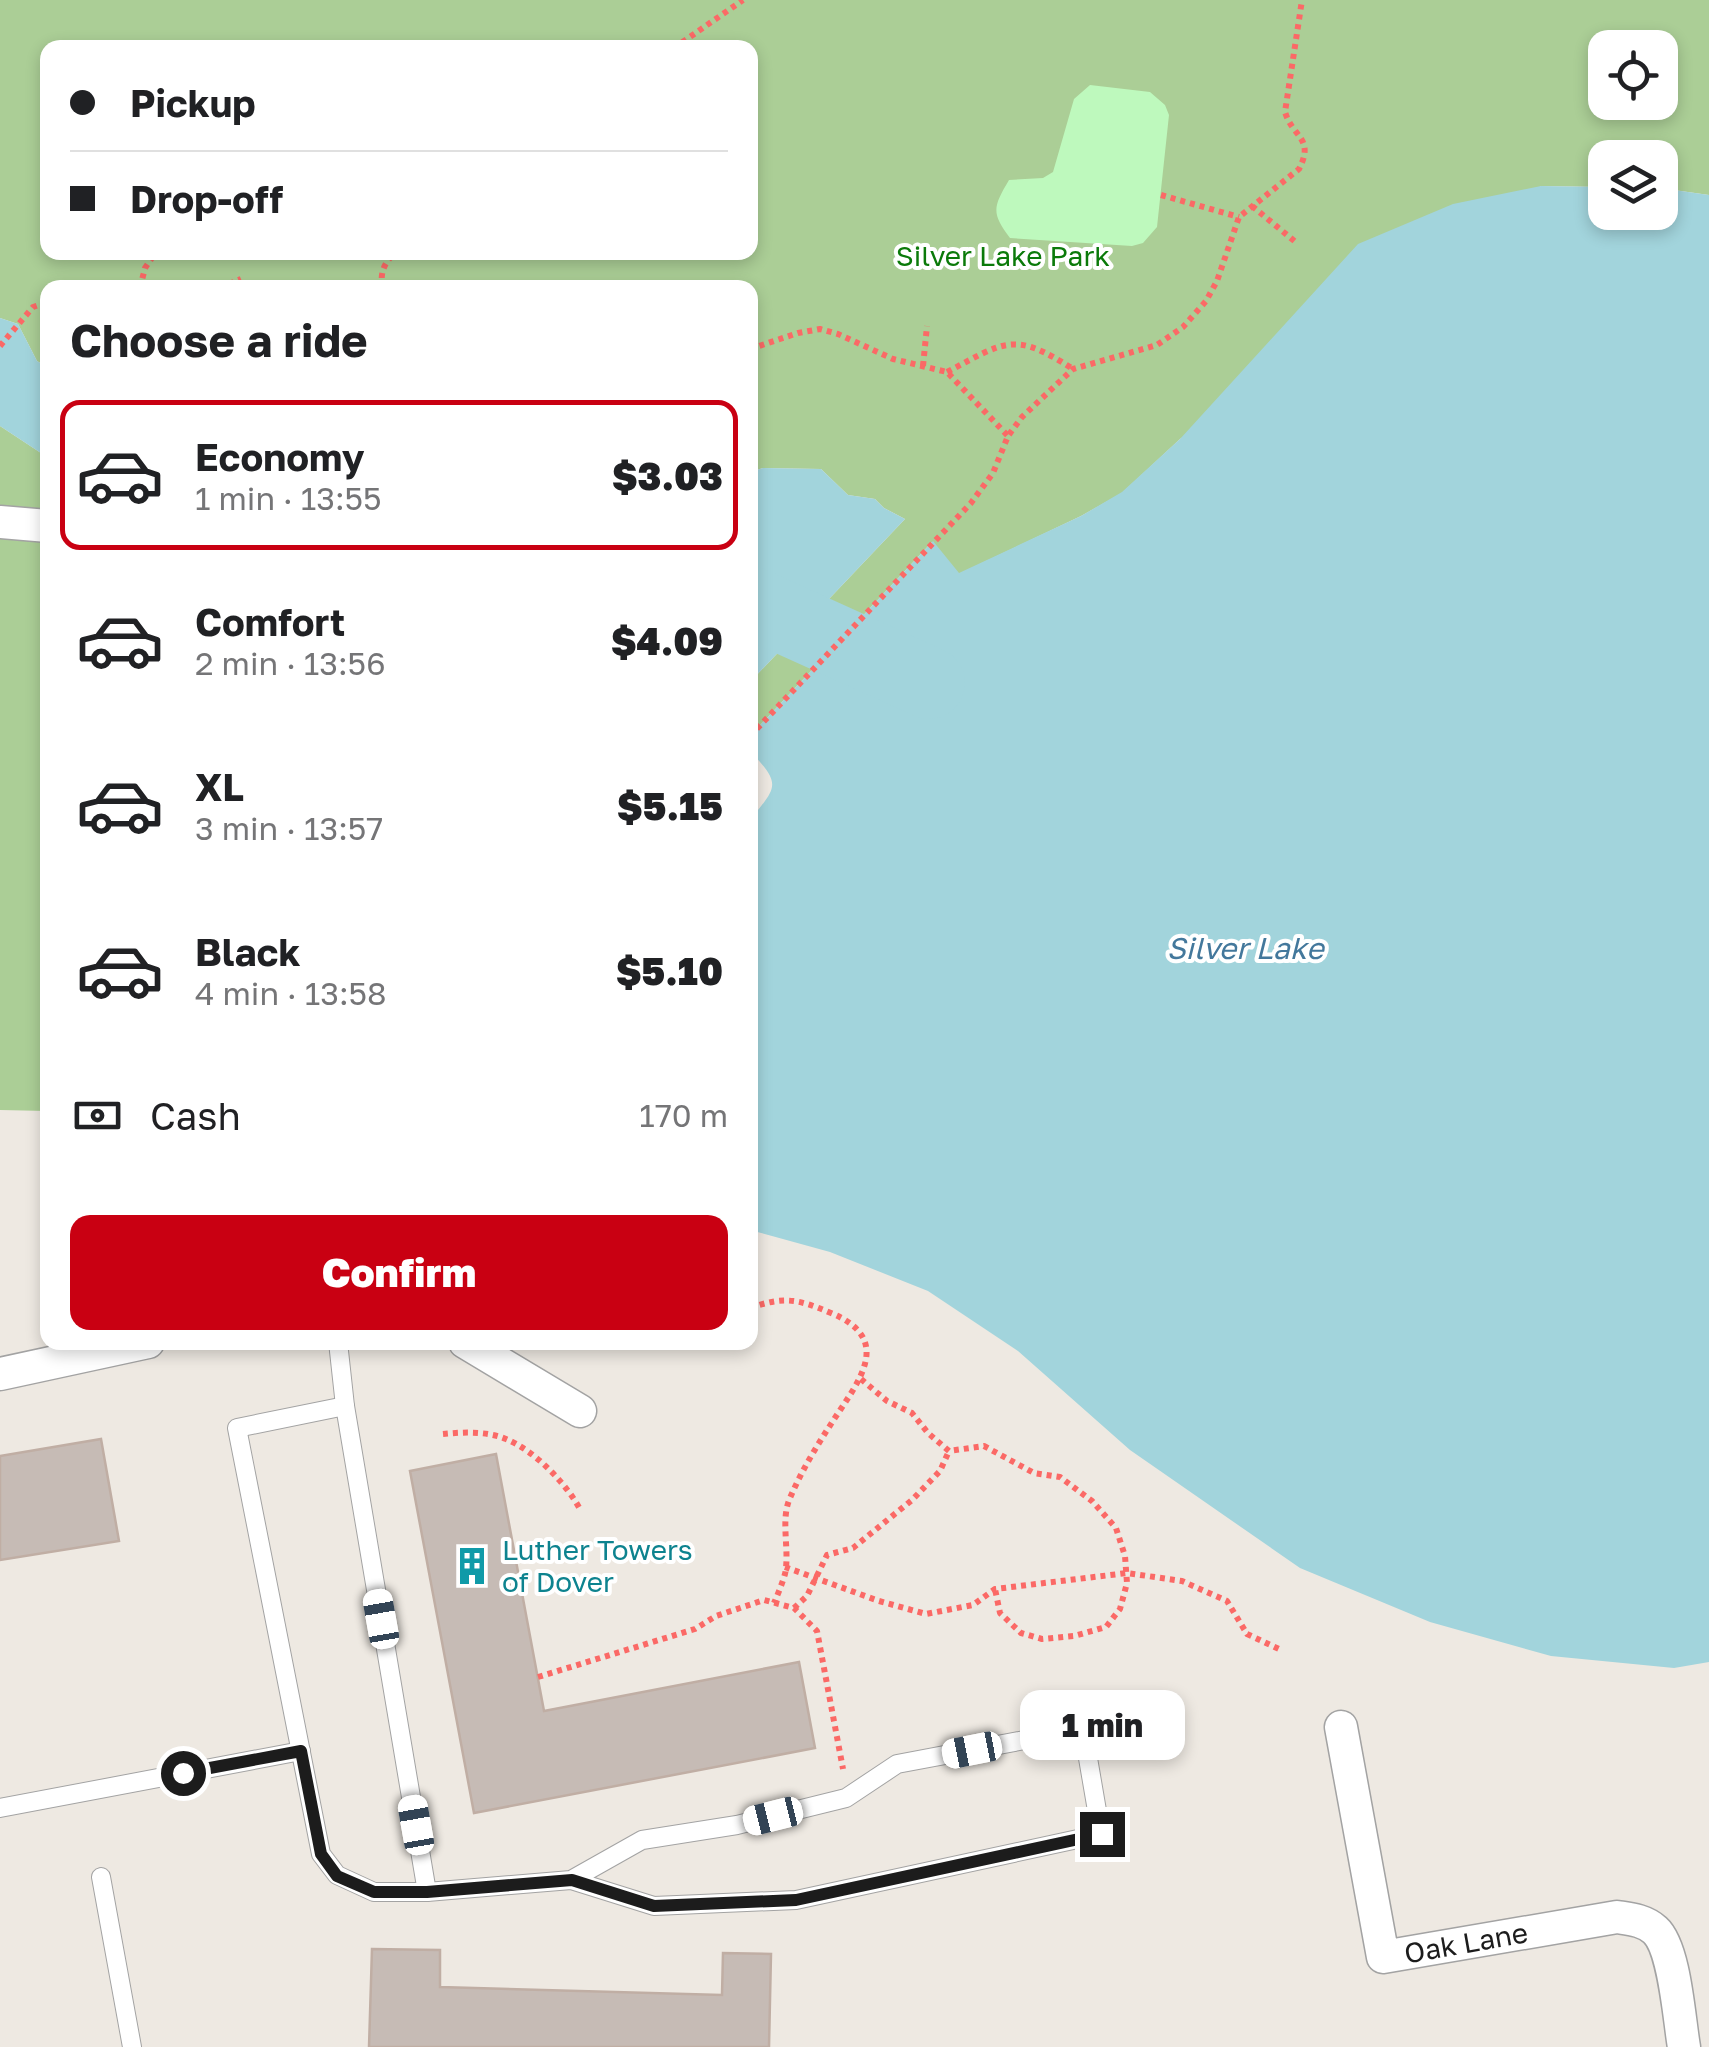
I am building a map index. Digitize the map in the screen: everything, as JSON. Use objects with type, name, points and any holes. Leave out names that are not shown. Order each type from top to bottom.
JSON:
[{"type":"street","points":[[0,522],[40,525]]},
{"type":"street","points":[[0,1374],[111,1350]]},
{"type":"street","points":[[479,1350],[580,1411]]},
{"type":"street","name":"Oak Lane","points":[[1341,1727],[1383,1957],[1617,1917],[1640,1921],[1655,1930],[1666,1945],[1684,2047]]},
{"type":"lane","points":[[339,1350],[427,1892]]},
{"type":"lane","points":[[346,1406],[237,1428],[321,1854],[337,1876],[374,1892],[427,1892],[572,1880],[654,1906],[796,1900],[1102,1834],[1083,1729],[897,1764],[846,1798],[737,1825],[642,1840],[572,1880]]},
{"type":"lane","points":[[0,1808],[301,1751]]},
{"type":"lane","points":[[101,1878],[132,2047]]},
{"type":"path","points":[[685,40],[742,0]]},
{"type":"path","points":[[758,727],[970,503],[993,473],[1008,436],[1036,402],[1072,369],[1157,344],[1183,327],[1206,301],[1239,217],[1299,169],[1304,158],[1303,138],[1289,125],[1284,112],[1302,0]]},
{"type":"path","points":[[1161,194],[1239,217]]},
{"type":"path","points":[[1252,206],[1298,244]]},
{"type":"path","points":[[0,346],[33,308],[40,305]]},
{"type":"path","points":[[922,366],[926,326]]},
{"type":"path","points":[[758,346],[820,329],[892,358],[947,372],[1008,436]]},
{"type":"path","points":[[947,372],[1008,344],[1032,345],[1072,369]]},
{"type":"path","points":[[758,1305],[796,1299],[836,1315],[862,1334],[868,1352],[861,1379],[808,1462],[788,1502],[785,1567],[774,1603]]},
{"type":"path","points":[[861,1379],[887,1402],[912,1413],[928,1434],[949,1451],[984,1446],[1034,1473],[1060,1477],[1092,1501],[1116,1528],[1127,1573],[1120,1609],[1106,1627],[1042,1639],[1021,1632],[1000,1613],[995,1589]]},
{"type":"path","points":[[443,1434],[489,1435],[508,1440],[542,1464],[572,1495],[581,1511]]},
{"type":"path","points":[[794,1608],[807,1596],[827,1554],[853,1548],[912,1500],[940,1470],[949,1451]]},
{"type":"path","points":[[785,1567],[879,1602],[926,1614],[973,1605],[995,1589],[1127,1573],[1182,1581],[1227,1601],[1247,1634],[1282,1650]]},
{"type":"path","points":[[538,1677],[694,1629],[716,1616],[764,1600],[794,1608],[817,1631],[845,1780]]},
{"type":"green space","name":"Silver Lake Park","points":[[0,0],[1709,0],[1709,195],[1678,191],[1678,140],[1588,140],[1588,187],[1541,186],[1180,439],[1122,493],[959,574],[932,542],[758,727],[758,674],[905,519],[875,499],[848,495],[821,469],[758,470],[758,280],[40,280],[40,363],[18,324],[0,318]]},
{"type":"green space","points":[[1090,85],[1150,92],[1165,105],[1169,115],[1157,227],[1143,243],[1132,246],[1010,238],[996,210],[1004,189],[1009,180],[1043,178],[1053,172],[1074,99]]},
{"type":"green space","points":[[0,426],[40,452],[40,1111],[0,1110]]},
{"type":"water","name":"Silver Lake","points":[[1541,186],[1588,187],[1588,230],[1678,230],[1678,191],[1709,195],[1709,1662],[1674,1668],[1551,1656],[1430,1622],[1300,1568],[1130,1450],[1018,1351],[928,1291],[830,1252],[758,1232],[758,810],[772,786],[758,760],[758,727],[933,541],[959,573],[1081,516],[1122,492],[1180,439],[1358,244],[1453,204]]},
{"type":"water","points":[[0,318],[18,324],[40,363],[40,452],[0,426]]},
{"type":"water","points":[[821,469],[848,495],[875,499],[905,519],[758,674],[758,470]]},
{"type":"building","points":[[101,1439],[119,1541],[0,1560],[0,1456]]},
{"type":"building","name":"Luther Towers of Dover","points":[[496,1454],[544,1711],[799,1662],[815,1748],[474,1813],[410,1471]]},
{"type":"building","points":[[372,1949],[440,1950],[440,1987],[722,1995],[723,1953],[771,1954],[769,2047],[369,2047]]},
{"type":"waterway","points":[[758,606],[929,683]]},
{"type":"place","name":"Luther Towers of Dover","points":[[472,1566]]},
{"type":"route","points":[[183,1773],[301,1751],[321,1854],[337,1876],[374,1892],[427,1892],[572,1880],[654,1906],[796,1900],[1102,1834]]}]
